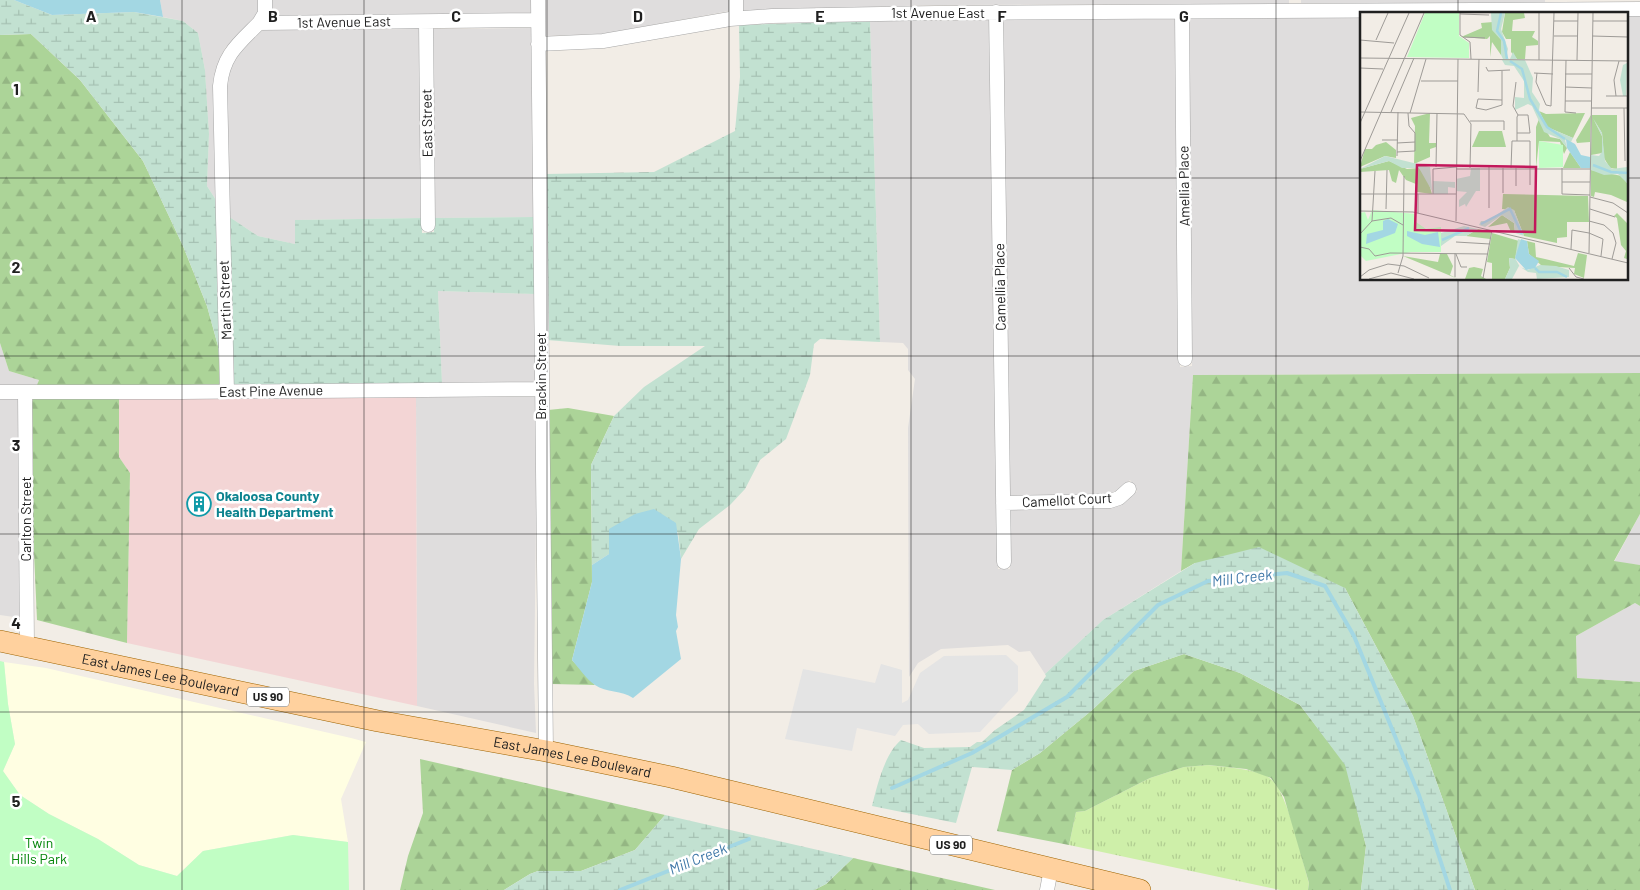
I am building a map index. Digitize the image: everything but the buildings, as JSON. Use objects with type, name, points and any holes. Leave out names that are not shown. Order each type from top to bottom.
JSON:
[{"type":"main road","name":"East James Lee Boulevard","points":[[0,641],[378,720],[546,751],[672,777],[1140,890]]},
{"type":"street","points":[[259,23],[265,13],[265,0]]},
{"type":"street","name":"Brackin Street","points":[[538,0],[546,751]]},
{"type":"street","points":[[736,0],[736,18]]},
{"type":"street","name":"1st Avenue East","points":[[538,44],[603,41],[736,18],[834,14],[1182,12],[1295,5],[1366,12],[1551,8],[1640,9]]},
{"type":"street","name":"Camellia Place","points":[[996,12],[1004,562]]},
{"type":"street","name":"Amellia Place","points":[[1182,12],[1186,359]]},
{"type":"street","name":"1st Avenue East","points":[[259,23],[538,20]]},
{"type":"street","name":"East Street","points":[[426,22],[428,225]]},
{"type":"street","name":"Martin Street","points":[[227,392],[220,133],[221,78],[223,67],[230,52],[259,23]]},
{"type":"street","name":"East Pine Avenue","points":[[0,392],[542,389]]},
{"type":"street","name":"Carlton Street","points":[[25,392],[27,646]]},
{"type":"street","name":"Camellot Court","points":[[1003,503],[1110,501],[1119,498],[1129,490]]},
{"type":"street","points":[[1047,890],[1050,869]]},
{"type":"shaded area","points":[[160,0],[259,0],[259,11],[255,18],[225,48],[215,76],[216,200],[207,186],[209,134],[205,70],[198,33],[183,21],[163,17]]},
{"type":"shaded area","points":[[271,0],[532,0],[532,13],[270,16]]},
{"type":"shaded area","points":[[545,0],[729,0],[729,11],[603,34],[544,36]]},
{"type":"shaded area","points":[[742,0],[1289,0],[1289,4],[935,5],[742,11]]},
{"type":"shaded area","points":[[1301,0],[1545,0],[1545,3],[1301,3]]},
{"type":"shaded area","points":[[1628,16],[1640,16],[1640,373],[1193,375],[1181,571],[1103,620],[1045,674],[1030,651],[1019,652],[1008,645],[941,649],[918,663],[909,677],[908,428],[915,379],[908,370],[908,349],[903,343],[880,342],[870,21],[990,20],[998,569],[1010,569],[1009,510],[1111,508],[1123,504],[1137,491],[1130,480],[1109,494],[1009,496],[1003,19],[1176,19],[1180,367],[1192,366],[1188,19],[1360,17],[1360,280],[1628,280]]},
{"type":"shaded area","points":[[532,28],[534,217],[434,218],[432,29]]},
{"type":"shaded area","points":[[420,29],[422,218],[296,220],[295,244],[258,236],[228,216],[226,87],[229,70],[235,57],[260,32],[263,30]]},
{"type":"shaded area","points":[[438,291],[535,294],[536,382],[442,383]]},
{"type":"shaded area","points":[[0,343],[9,371],[39,380],[37,385],[0,385]]},
{"type":"shaded area","points":[[416,397],[536,397],[534,684],[536,733],[417,706]]},
{"type":"shaded area","points":[[416,397],[417,706],[127,643],[130,473],[119,457],[119,399]]},
{"type":"shaded area","points":[[0,399],[19,399],[21,618],[0,615]]},
{"type":"shaded area","points":[[1640,514],[1640,565],[1614,562]]},
{"type":"shaded area","points":[[1635,603],[1640,606],[1640,682],[1577,678],[1576,636]]},
{"type":"shaded area","points":[[1006,655],[1018,666],[1018,691],[980,732],[929,734],[918,724],[903,725],[895,736],[857,728],[852,751],[785,739],[803,669],[875,683],[881,664],[902,670],[902,703],[908,700],[920,673],[944,656]]},
{"type":"shaded area","points":[[4,662],[46,668],[366,742],[341,799],[348,842],[293,835],[203,851],[177,876],[139,865],[98,839],[49,814],[20,795],[3,771],[15,744],[8,704]]},
{"type":"green space","points":[[0,0],[14,0],[52,15],[134,12],[183,21],[198,33],[205,70],[209,134],[207,186],[216,200],[221,385],[218,346],[207,306],[183,246],[143,161],[80,80],[31,34],[0,35]]},
{"type":"green space","points":[[870,21],[880,342],[820,339],[814,344],[810,375],[786,439],[760,460],[745,489],[730,505],[699,529],[681,559],[678,532],[609,554],[592,565],[591,465],[614,416],[644,387],[705,346],[620,346],[547,340],[546,174],[654,172],[735,131],[740,77],[739,25]]},
{"type":"green space","points":[[31,34],[80,80],[143,161],[183,246],[207,306],[218,346],[221,385],[37,385],[39,380],[9,371],[0,343],[0,35]]},
{"type":"green space","points":[[228,216],[258,236],[295,244],[295,220],[422,218],[422,233],[434,232],[434,218],[534,217],[535,294],[438,291],[442,383],[233,385]]},
{"type":"green space","points":[[1640,373],[1640,514],[1614,561],[1640,565],[1640,606],[1635,603],[1576,636],[1577,678],[1640,682],[1640,890],[1475,890],[1413,716],[1345,588],[1195,563],[1181,571],[1193,375]]},
{"type":"green space","points":[[33,399],[119,399],[119,457],[130,473],[127,643],[37,620],[32,508],[31,405]]},
{"type":"green space","points":[[568,408],[614,416],[591,465],[592,582],[572,660],[595,685],[551,684],[548,410]]},
{"type":"green space","points":[[1259,547],[1345,588],[1413,716],[1475,890],[1361,890],[1366,846],[1345,765],[1300,705],[1240,673],[1184,654],[1134,671],[1091,711],[1040,753],[1012,770],[972,767],[956,823],[872,806],[886,761],[901,740],[924,748],[970,747],[977,742],[982,742],[995,730],[1024,710],[1046,676],[1045,674],[1103,620],[1195,563]]},
{"type":"green space","points":[[1184,654],[1240,673],[1300,705],[1346,765],[1366,846],[1361,890],[1308,890],[1309,883],[1284,797],[1271,778],[1246,769],[1208,765],[1184,767],[1150,778],[1085,811],[1076,812],[1069,845],[997,831],[1012,770],[1040,753],[1091,711],[1134,671]]},
{"type":"green space","name":"Twin Hills Park","points":[[0,661],[4,662],[8,704],[15,744],[3,771],[20,795],[49,814],[98,839],[139,865],[177,876],[203,851],[293,835],[348,842],[349,890],[0,890]]},
{"type":"green space","points":[[420,759],[665,815],[635,850],[581,871],[538,871],[504,890],[400,890],[408,856],[423,813]]},
{"type":"green space","points":[[1208,765],[1259,773],[1271,779],[1289,812],[1309,883],[1308,890],[1280,890],[1069,845],[1076,812],[1085,811],[1150,778],[1184,767]]},
{"type":"green space","points":[[665,815],[853,858],[826,884],[814,890],[504,890],[538,871],[581,871],[635,850]]},
{"type":"green space","points":[[853,858],[995,890],[814,890],[826,884]]},
{"type":"water","points":[[14,0],[160,0],[163,17],[134,12],[52,15]]},
{"type":"water","points":[[654,509],[676,523],[681,559],[676,615],[678,627],[676,631],[681,659],[633,698],[629,695],[599,688],[586,677],[572,660],[592,582],[592,565],[609,554],[609,529],[635,514]]},
{"type":"waterway","name":"Mill Creek","points":[[892,788],[972,753],[1067,697],[1158,605],[1208,581],[1287,573],[1325,586],[1354,636],[1419,795],[1450,890]]},
{"type":"waterway","name":"Mill Creek","points":[[620,890],[749,839]]},
{"type":"place","name":"Okaloosa County Health Department","points":[[199,504]]}]
